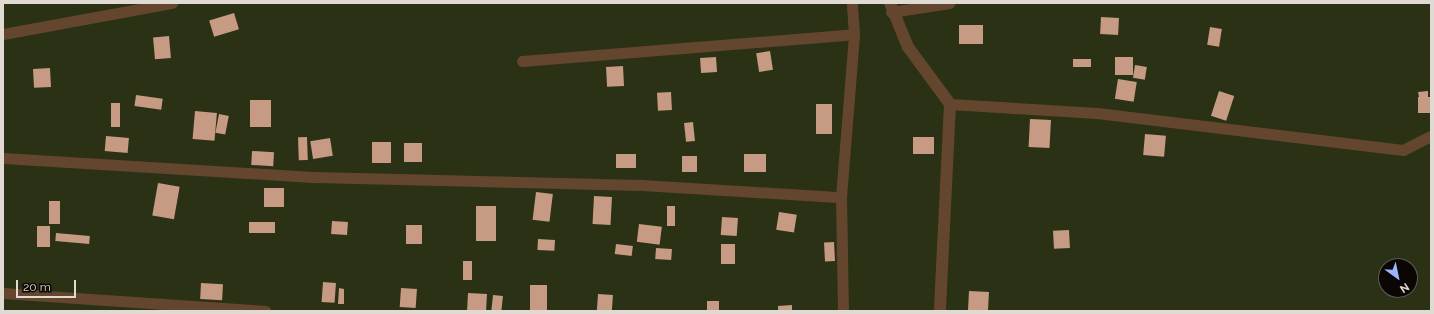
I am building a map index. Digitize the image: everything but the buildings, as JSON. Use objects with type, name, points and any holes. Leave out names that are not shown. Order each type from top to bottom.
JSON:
[{"type":"street","points":[[891,8],[908,47],[950,104],[940,311]]},
{"type":"lane","points":[[3,34],[172,3]]},
{"type":"lane","points":[[843,311],[841,197],[854,34],[852,3]]},
{"type":"lane","points":[[891,8],[949,3]]},
{"type":"lane","points":[[522,61],[854,34]]},
{"type":"lane","points":[[950,104],[1097,114],[1403,150],[1431,136]]},
{"type":"lane","points":[[3,158],[316,177],[642,185],[841,197]]},
{"type":"lane","points":[[3,293],[265,311]]},
{"type":"green space","points":[[3,3],[1431,3],[1431,311],[3,311]]}]
